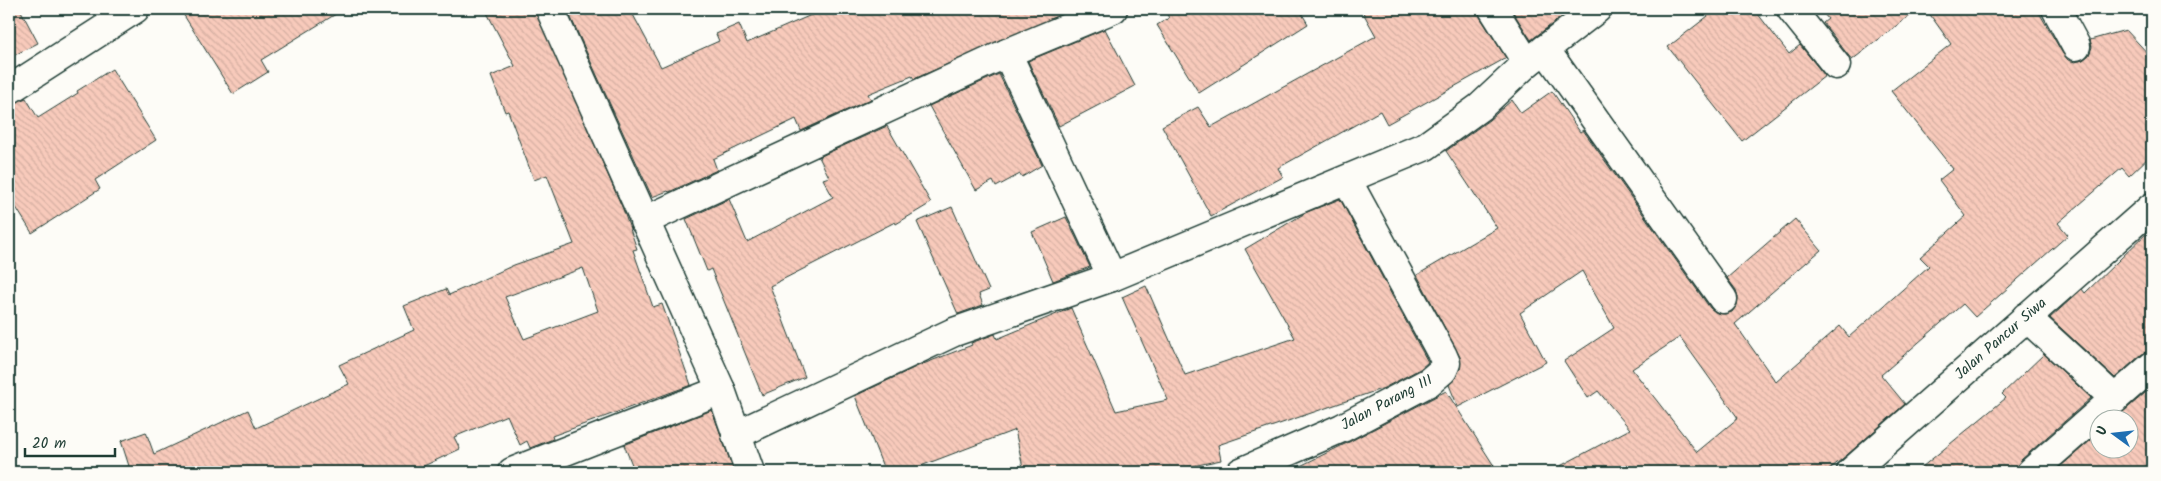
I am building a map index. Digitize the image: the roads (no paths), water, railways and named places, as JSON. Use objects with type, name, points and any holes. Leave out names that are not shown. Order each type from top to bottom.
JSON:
[{"type":"street","points":[[9,90],[135,9]]},
{"type":"street","points":[[550,9],[721,390],[750,472]]},
{"type":"street","points":[[644,221],[1007,53],[1113,9]]},
{"type":"street","points":[[1492,9],[1536,56],[1723,299]]},
{"type":"street","points":[[736,435],[954,332],[1112,277],[1426,146],[1480,107],[1536,56],[1597,9]]},
{"type":"street","points":[[1791,9],[1836,65]]},
{"type":"street","points":[[2056,9],[2076,46]]},
{"type":"street","points":[[1007,53],[1112,277]]},
{"type":"street","name":"Jalan Parang III","points":[[1241,472],[1342,428],[1429,382],[1443,370],[1446,363],[1342,182]]},
{"type":"street","name":"Jalan Pancur Siwa","points":[[1851,472],[2152,207]]},
{"type":"street","points":[[2026,318],[2115,399]]},
{"type":"street","points":[[2031,472],[2152,366]]},
{"type":"street","points":[[512,472],[721,390]]}]
